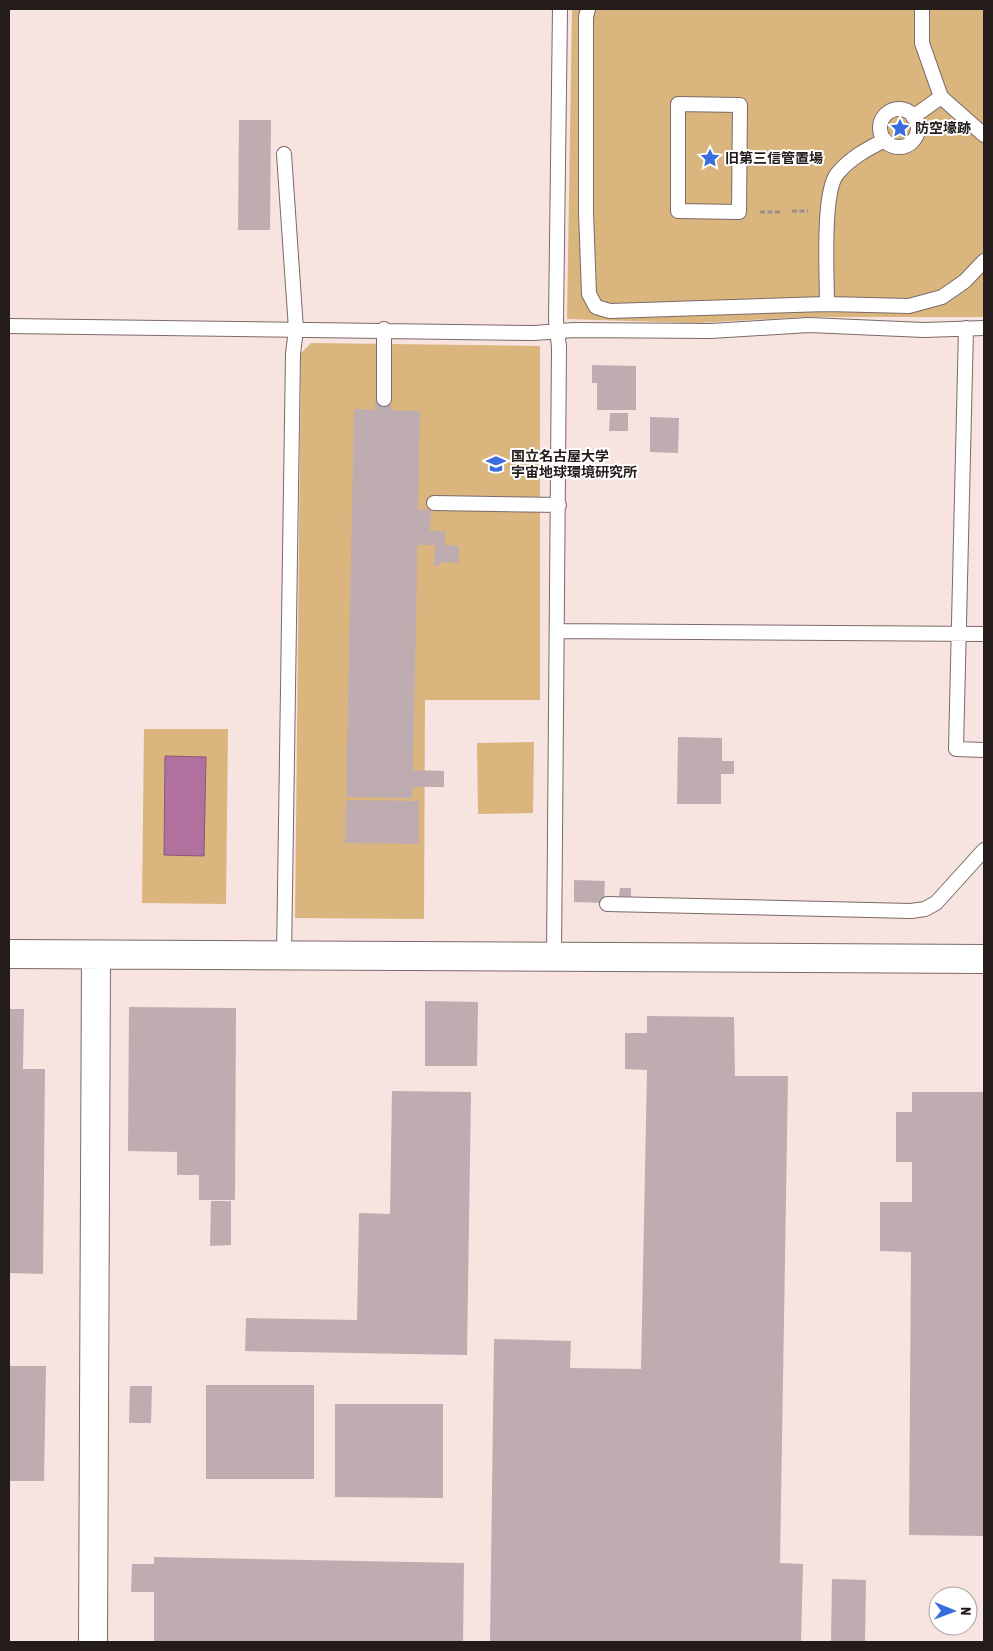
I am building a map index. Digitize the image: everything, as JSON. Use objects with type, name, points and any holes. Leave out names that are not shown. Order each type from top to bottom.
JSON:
[{"type":"street","points":[[9,954],[284,957],[984,959]]},
{"type":"street","points":[[93,1642],[96,956]]},
{"type":"lane","points":[[554,957],[559,505],[557,331],[560,9]]},
{"type":"lane","points":[[588,9],[586,17],[586,212],[589,294],[596,307],[610,311],[827,304],[909,306],[942,298],[965,281],[984,261]]},
{"type":"lane","points":[[922,9],[922,43],[941,97],[984,135]]},
{"type":"lane","points":[[914,117],[941,97]]},
{"type":"lane","points":[[678,104],[740,105],[739,212],[678,211],[678,104]]},
{"type":"lane","points":[[892,110],[904,110],[914,117],[918,129],[916,135],[908,144],[896,147],[885,140],[881,135],[881,123],[887,113],[892,110]]},
{"type":"lane","points":[[827,304],[828,212],[832,182],[846,165],[864,151],[885,140]]},
{"type":"lane","points":[[284,154],[296,328],[293,354],[284,957]]},
{"type":"lane","points":[[9,326],[384,329],[534,333],[557,331],[711,331],[810,325],[924,330],[984,328]]},
{"type":"lane","points":[[966,328],[957,634],[956,750],[984,750]]},
{"type":"lane","points":[[384,329],[384,399]]},
{"type":"lane","points":[[434,503],[559,505]]},
{"type":"lane","points":[[557,631],[984,634]]},
{"type":"lane","points":[[607,904],[918,910],[936,903],[984,850]]},
{"type":"shaded area","points":[[572,9],[984,9],[984,317],[806,317],[695,323],[567,319]]},
{"type":"shaded area","points":[[311,343],[540,346],[540,700],[425,700],[424,919],[295,918],[301,353]]},
{"type":"shaded area","points":[[144,729],[228,729],[226,904],[142,903]]},
{"type":"shaded area","points":[[534,742],[533,813],[478,814],[477,743]]},
{"type":"shaded area","points":[[165,756],[206,757],[204,856],[164,855]]},
{"type":"building","points":[[239,120],[271,120],[270,230],[238,230]]},
{"type":"building","points":[[592,365],[636,366],[636,410],[597,410],[597,383],[592,383]]},
{"type":"building","points":[[375,402],[391,403],[391,410],[420,411],[418,510],[431,510],[430,531],[445,531],[445,545],[459,546],[459,563],[440,562],[439,566],[434,566],[435,545],[418,545],[418,523],[413,770],[444,771],[444,787],[413,787],[412,798],[346,797],[354,409],[375,410]]},
{"type":"building","points":[[610,413],[628,413],[628,431],[609,431]]},
{"type":"building","points":[[650,417],[679,418],[678,453],[650,452]]},
{"type":"building","points":[[678,737],[722,738],[722,761],[734,761],[734,774],[721,774],[721,804],[677,804]]},
{"type":"building","points":[[346,800],[419,801],[419,844],[345,843]]},
{"type":"building","points":[[574,880],[605,881],[604,903],[574,902]]},
{"type":"building","points":[[620,888],[631,888],[631,897],[619,896]]},
{"type":"building","points":[[425,1001],[478,1002],[477,1066],[425,1066]]},
{"type":"building","points":[[129,1007],[236,1008],[235,1200],[199,1200],[199,1175],[177,1175],[177,1152],[128,1151]]},
{"type":"building","points":[[9,1009],[24,1009],[23,1069],[45,1069],[43,1274],[9,1273]]},
{"type":"building","points":[[647,1016],[734,1017],[735,1076],[788,1076],[780,1563],[803,1564],[801,1642],[490,1642],[494,1339],[571,1341],[570,1368],[641,1369],[647,1070],[625,1069],[625,1033],[647,1033]]},
{"type":"building","points":[[392,1091],[471,1092],[467,1355],[245,1351],[246,1318],[357,1320],[359,1213],[390,1214]]},
{"type":"building","points":[[912,1092],[984,1092],[984,1536],[909,1535],[911,1252],[880,1251],[880,1202],[912,1202],[912,1162],[896,1162],[896,1112],[912,1112]]},
{"type":"building","points":[[211,1201],[231,1201],[231,1245],[210,1246]]},
{"type":"building","points":[[9,1366],[46,1366],[44,1481],[9,1481]]},
{"type":"building","points":[[206,1385],[314,1385],[314,1479],[206,1479]]},
{"type":"building","points":[[130,1386],[152,1386],[151,1423],[129,1423]]},
{"type":"building","points":[[335,1404],[443,1404],[443,1498],[335,1497]]},
{"type":"building","points":[[154,1557],[464,1563],[463,1642],[154,1642],[154,1592],[131,1592],[132,1564],[154,1564]]},
{"type":"building","points":[[832,1579],[866,1580],[865,1642],[831,1642]]},
{"type":"place","name":"防空壕跡","points":[[900,128]]},
{"type":"place","name":"旧第三信管置場","points":[[710,158]]},
{"type":"place","name":"国立名古屋大学 宇宙地球環境研究所","points":[[496,464]]}]
